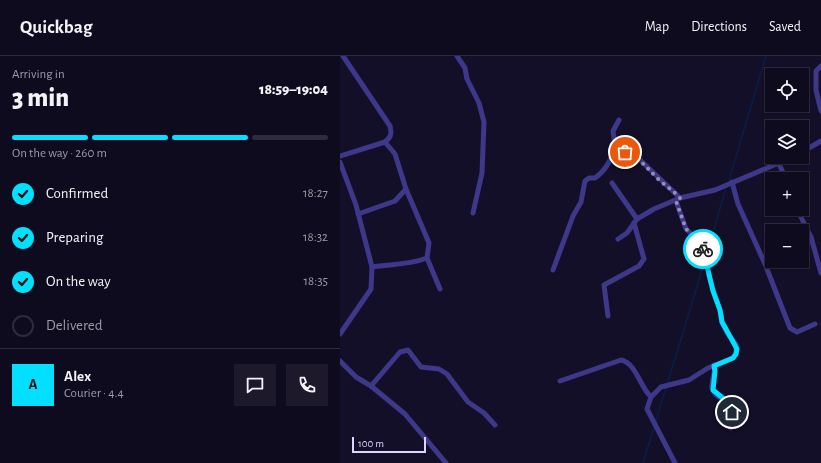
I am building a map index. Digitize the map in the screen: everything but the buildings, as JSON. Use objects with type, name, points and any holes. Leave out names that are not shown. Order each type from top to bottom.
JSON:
[{"type":"street","points":[[340,156],[385,142],[391,135],[390,126],[343,56]]},
{"type":"street","points":[[457,56],[465,68],[467,79],[479,103],[484,122],[482,172],[473,213]]},
{"type":"street","points":[[821,66],[816,71],[821,112]]},
{"type":"street","points":[[553,270],[573,216],[581,202],[585,181],[589,178],[595,178],[604,170],[611,160],[615,146],[613,131],[619,120]]},
{"type":"street","points":[[809,148],[821,141]]},
{"type":"street","points":[[385,142],[395,154],[406,189],[429,244],[427,258],[434,278],[440,289]]},
{"type":"street","points":[[615,146],[637,157],[678,200],[686,229],[700,242],[704,250],[710,280],[720,310],[722,322],[737,349],[733,358],[714,366],[689,380],[661,387],[651,397],[647,409],[675,463]]},
{"type":"street","points":[[340,162],[358,214],[372,267],[371,289],[340,334]]},
{"type":"street","points":[[618,239],[627,233],[636,221],[654,209],[678,200],[715,190],[779,164],[783,172]]},
{"type":"street","points":[[732,182],[738,204],[765,264],[790,328],[796,332],[815,324]]},
{"type":"street","points":[[608,316],[603,288],[604,285],[639,266],[644,259],[636,221],[612,183]]},
{"type":"street","points":[[358,214],[395,201],[406,189]]},
{"type":"street","points":[[801,216],[812,237],[821,273]]},
{"type":"street","points":[[372,267],[396,263],[414,263],[427,258]]},
{"type":"street","points":[[371,386],[400,352],[408,350],[421,367],[439,369],[447,374],[468,402],[484,413],[495,425]]},
{"type":"street","points":[[560,381],[621,360],[629,365],[642,388],[651,397]]},
{"type":"street","points":[[340,361],[356,377],[371,386],[405,414],[446,463]]},
{"type":"street","points":[[714,366],[715,371],[712,387],[715,393],[727,402],[732,412],[731,428]]},
{"type":"waterway","points":[[729,180],[766,56]]},
{"type":"waterway","points":[[714,229],[726,188]]},
{"type":"waterway","points":[[707,254],[710,241]]},
{"type":"waterway","points":[[667,385],[703,267]]},
{"type":"waterway","points":[[655,423],[666,388]]},
{"type":"waterway","points":[[643,463],[654,427]]},
{"type":"way so far","points":[[625,152],[637,157],[657,178],[675,192],[680,198],[676,201],[686,229],[700,242],[703,249]]},
{"type":"route","points":[[703,249],[722,322],[727,333],[736,344],[737,349],[733,358],[714,366],[715,374],[712,387],[715,393],[727,402],[732,412]]}]
